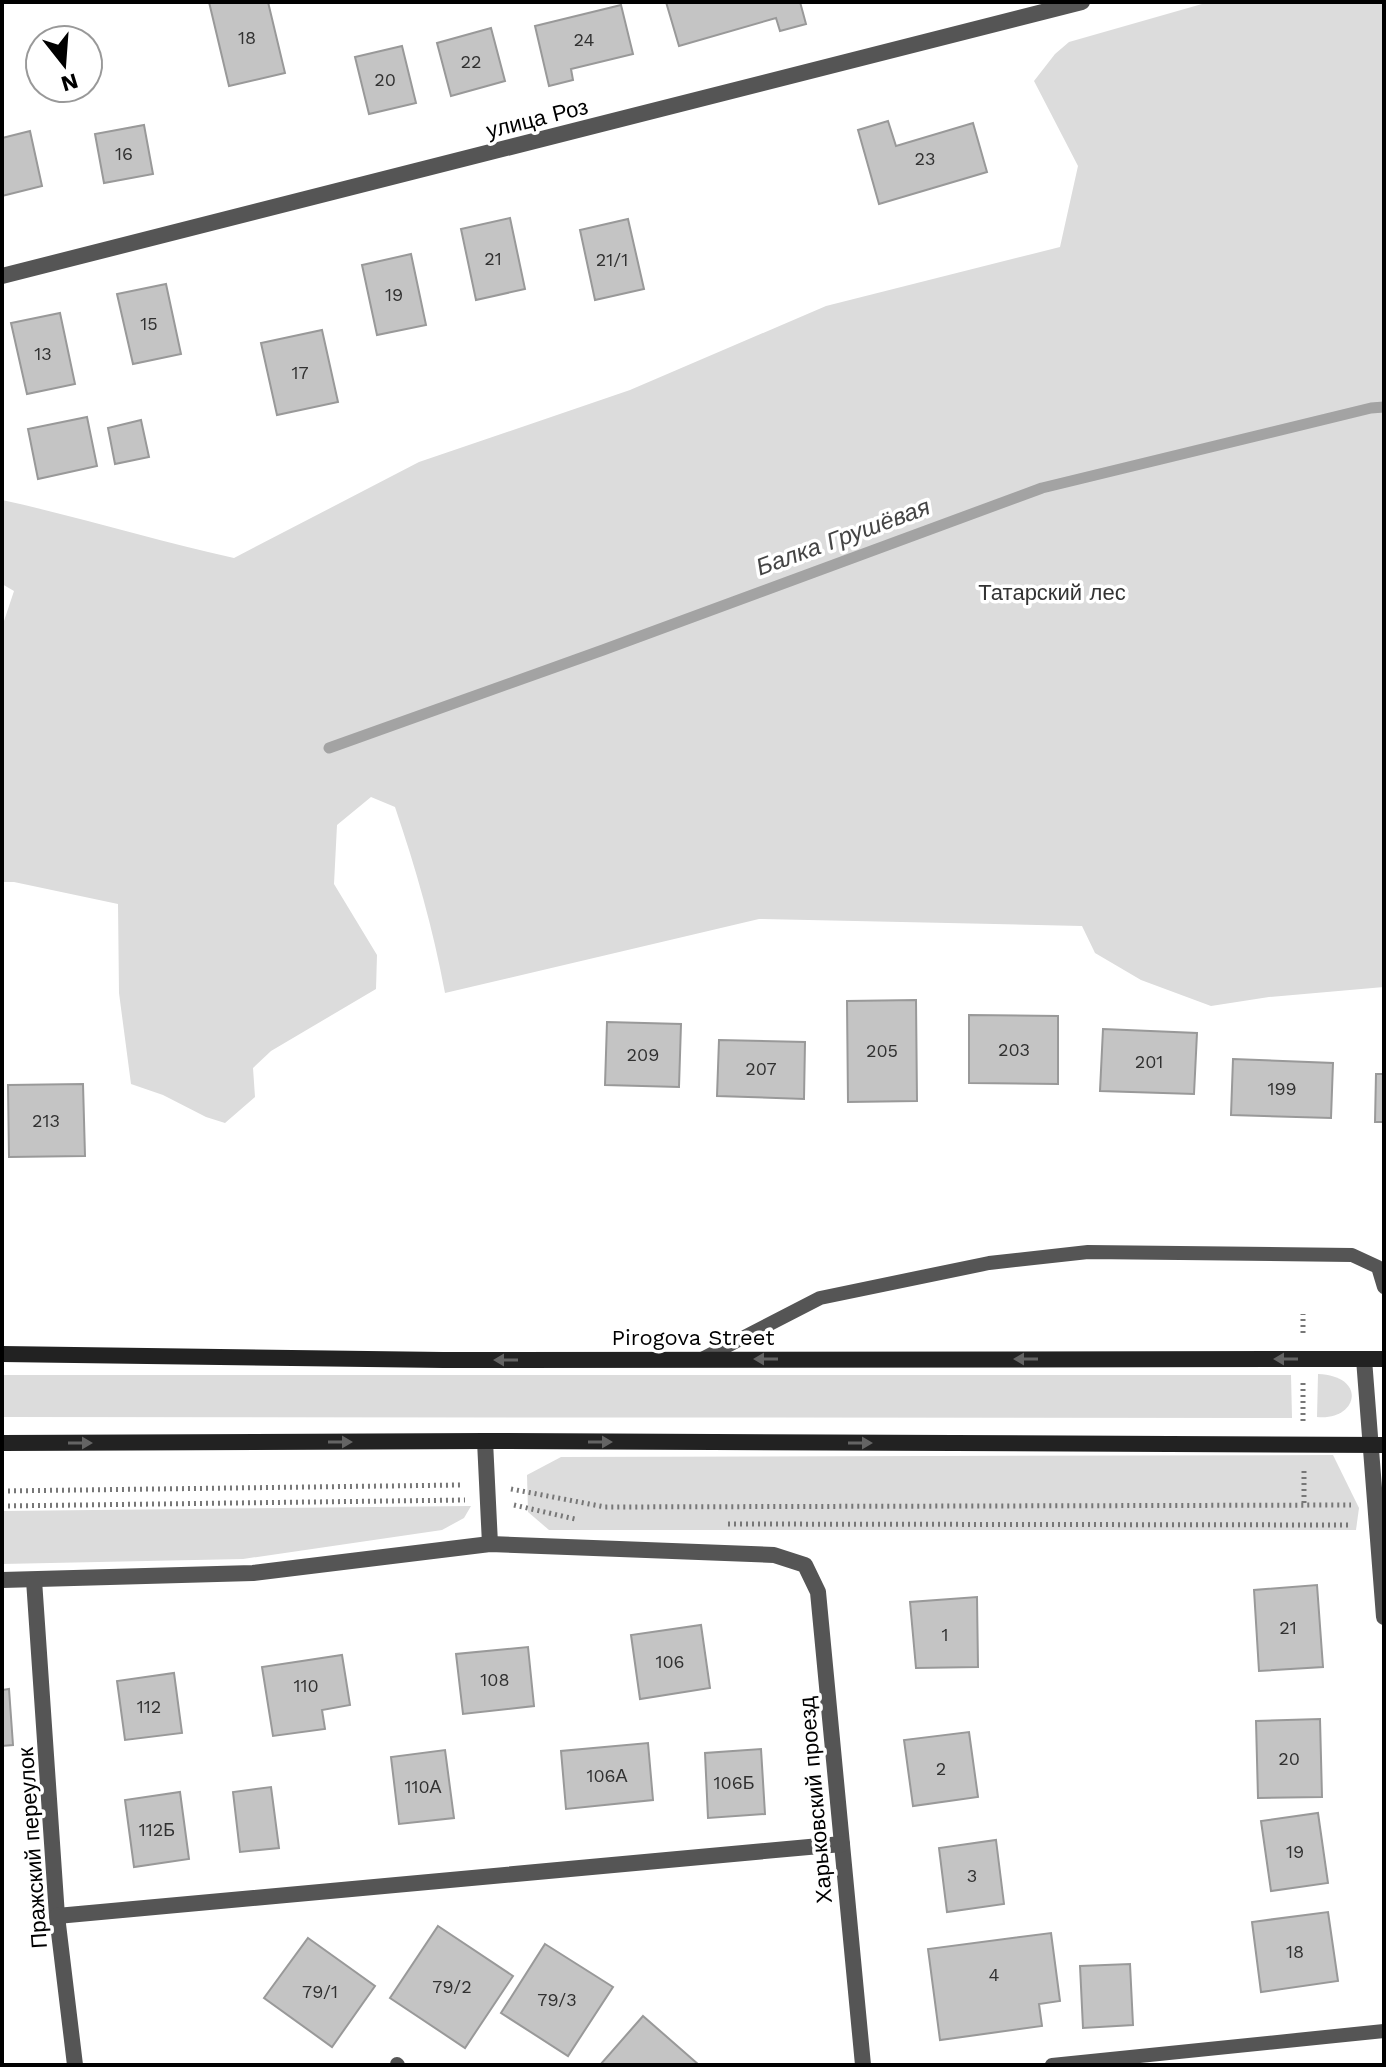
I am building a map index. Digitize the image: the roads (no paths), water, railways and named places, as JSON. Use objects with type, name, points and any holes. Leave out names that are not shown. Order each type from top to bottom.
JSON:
[{"type":"main road","name":"Pirogova Street","points":[[2,1354],[443,1360],[1384,1359]]},
{"type":"main road","points":[[2,1443],[485,1441],[1377,1445]]},
{"type":"street","name":"улица Роз","points":[[2,276],[1063,4],[1082,2]]},
{"type":"street","points":[[1364,1359],[1377,1445],[1374,1504],[1384,1617]]},
{"type":"street","points":[[2,1580],[253,1573],[490,1544],[485,1441]]},
{"type":"street","name":"Харьковский проезд","points":[[490,1544],[774,1555],[805,1565],[818,1592],[863,2065]]},
{"type":"street","name":"Пражский переулок","points":[[34,1580],[57,1916],[75,2065]]},
{"type":"street","points":[[57,1916],[842,1844]]},
{"type":"lane","points":[[702,1359],[820,1298],[989,1263],[1088,1252],[1352,1255],[1378,1267],[1384,1287]]},
{"type":"lane","points":[[1052,2065],[1384,2031]]},
{"type":"waterway","name":"Балка Грушёвая","points":[[329,748],[1042,488],[1384,407]]},
{"type":"park label","name":"Татарский лес","points":[[1052,592]]}]
